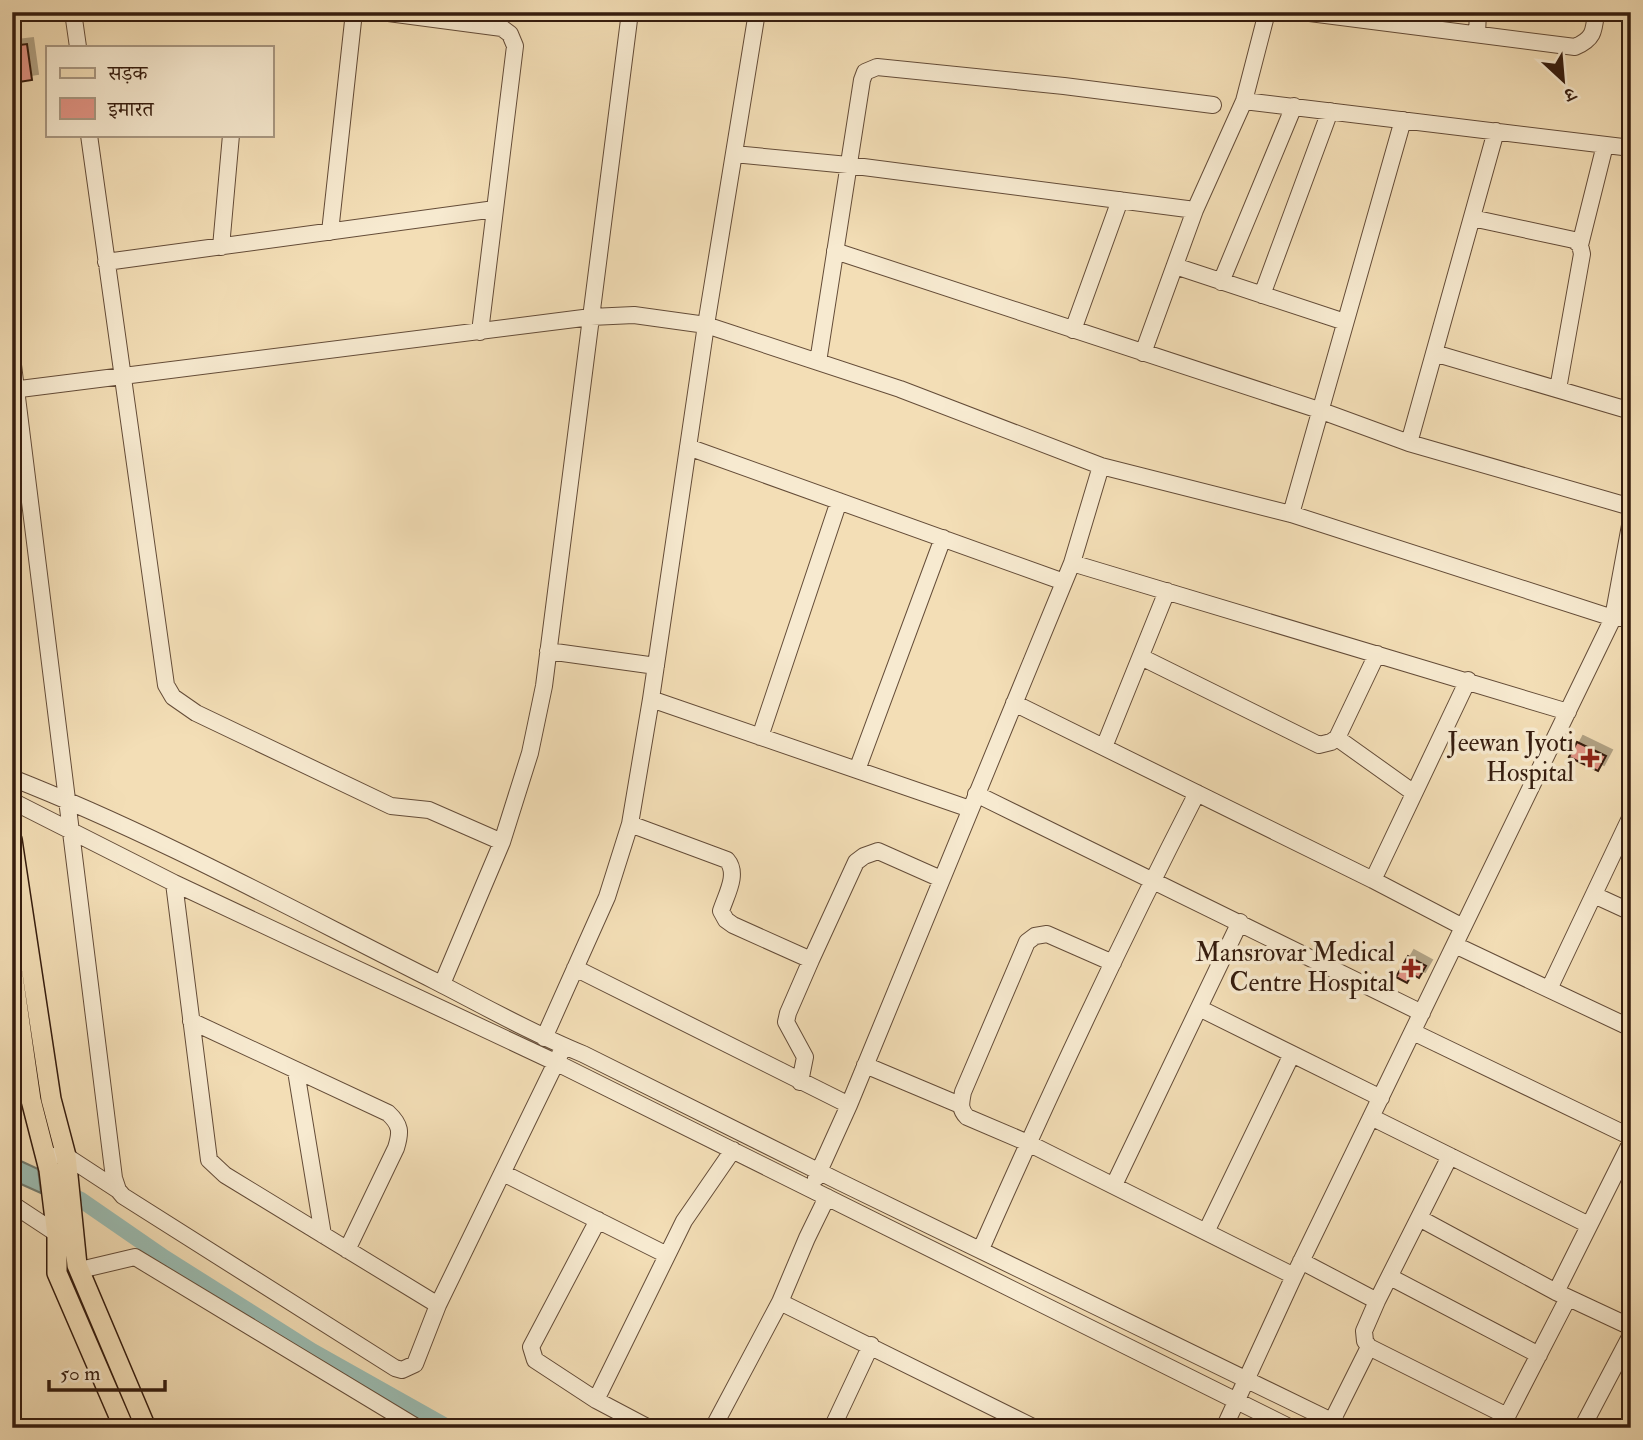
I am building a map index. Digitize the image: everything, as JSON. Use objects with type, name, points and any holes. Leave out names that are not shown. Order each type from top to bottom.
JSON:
[{"type":"main road","points":[[12,840],[51,1099],[57,1163],[53,1206],[146,1428]]},
{"type":"main road","points":[[12,968],[31,1100],[57,1163],[74,1218],[57,1273],[124,1428]]},
{"type":"street","points":[[73,12],[78,46]]},
{"type":"street","points":[[330,232],[354,12]]},
{"type":"street","points":[[381,12],[502,28],[510,34],[514,46],[480,332]]},
{"type":"street","points":[[442,984],[502,842],[530,753],[548,651],[630,12]]},
{"type":"street","points":[[544,1038],[607,897],[630,824],[757,12]]},
{"type":"street","points":[[1143,353],[1195,210],[1244,101],[1267,12]]},
{"type":"street","points":[[1302,12],[1576,47],[1587,43],[1593,36],[1596,12]]},
{"type":"street","points":[[1478,12],[1478,34]]},
{"type":"street","points":[[818,362],[865,72],[877,67],[1064,86],[1213,105]]},
{"type":"street","points":[[1244,101],[1631,148]]},
{"type":"street","points":[[1221,282],[1294,106]]},
{"type":"street","points":[[1262,295],[1330,111]]},
{"type":"street","points":[[1291,514],[1403,120]]},
{"type":"street","points":[[1409,443],[1496,131]]},
{"type":"street","points":[[89,136],[166,685],[173,696],[196,713],[391,806],[429,810],[502,842]]},
{"type":"street","points":[[220,247],[231,136]]},
{"type":"street","points":[[1558,389],[1582,254],[1580,245],[1605,145]]},
{"type":"street","points":[[734,154],[848,165],[1195,210]]},
{"type":"street","points":[[1073,330],[1120,200]]},
{"type":"street","points":[[106,262],[495,209]]},
{"type":"street","points":[[1472,218],[1574,240],[1580,245]]},
{"type":"street","points":[[835,251],[1319,410],[1409,443],[1631,508]]},
{"type":"street","points":[[1175,266],[1345,322]]},
{"type":"street","points":[[14,390],[591,317],[634,316],[706,325],[900,389],[1101,466],[1291,514],[1613,618],[1631,618]]},
{"type":"street","points":[[1434,353],[1631,411]]},
{"type":"street","points":[[12,357],[69,829],[114,1178],[118,1190],[123,1196],[402,1370],[415,1364],[438,1305],[564,1046]]},
{"type":"street","points":[[688,447],[1065,582]]},
{"type":"street","points":[[810,1189],[849,1105],[1065,582],[1101,466]]},
{"type":"street","points":[[760,737],[839,501]]},
{"type":"street","points":[[1224,1428],[1301,1261],[1613,618],[1631,520]]},
{"type":"street","points":[[857,770],[943,538]]},
{"type":"street","points":[[1072,563],[1568,712]]},
{"type":"street","points":[[1104,747],[1167,591]]},
{"type":"street","points":[[548,651],[656,666]]},
{"type":"street","points":[[1141,657],[1319,745],[1337,738],[1377,654]]},
{"type":"street","points":[[1373,880],[1468,680]]},
{"type":"street","points":[[651,699],[857,770],[973,802],[1153,880],[1422,1013]]},
{"type":"street","points":[[1014,703],[1373,880],[1463,928]]},
{"type":"street","points":[[1337,738],[1414,793]]},
{"type":"street","points":[[12,778],[67,800],[442,984],[544,1038],[1339,1424],[1369,1347]]},
{"type":"street","points":[[981,1249],[1113,963],[1197,793]]},
{"type":"street","points":[[12,802],[174,883],[557,1063],[1291,1428]]},
{"type":"street","points":[[1549,989],[1631,816]]},
{"type":"street","points":[[630,824],[727,860],[733,875],[721,911],[726,920],[810,960]]},
{"type":"street","points":[[800,1082],[805,1057],[786,1023],[788,1013],[856,862],[878,851],[941,879]]},
{"type":"street","points":[[174,883],[209,1160],[214,1168],[438,1305]]},
{"type":"street","points":[[1594,895],[1631,912]]},
{"type":"street","points":[[1114,1185],[1240,922]]},
{"type":"street","points":[[960,1105],[963,1092],[1027,942],[1035,936],[1047,934],[1113,963]]},
{"type":"street","points":[[1455,945],[1631,1028]]},
{"type":"street","points":[[575,968],[849,1105]]},
{"type":"street","points":[[1199,1008],[1381,1098]]},
{"type":"street","points":[[191,1021],[388,1113],[398,1123],[400,1134],[396,1148],[347,1250]]},
{"type":"street","points":[[1413,1032],[1631,1137]]},
{"type":"street","points":[[1206,1232],[1292,1054]]},
{"type":"street","points":[[865,1065],[960,1105],[967,1117],[1028,1143],[1294,1276]]},
{"type":"street","points":[[296,1071],[323,1235]]},
{"type":"street","points":[[1371,1117],[1589,1225]]},
{"type":"street","points":[[1450,1156],[1377,1301],[1364,1331],[1365,1341],[1369,1347],[1503,1425],[1539,1355],[1589,1225],[1631,1142]]},
{"type":"street","points":[[596,1400],[684,1221],[733,1150]]},
{"type":"street","points":[[57,1163],[118,1190]]},
{"type":"street","points":[[503,1173],[667,1255]]},
{"type":"street","points":[[713,1428],[780,1302],[827,1198]]},
{"type":"street","points":[[12,1204],[66,1239]]},
{"type":"street","points":[[1419,1218],[1562,1295],[1631,1327]]},
{"type":"street","points":[[598,1220],[531,1347],[535,1360],[596,1400],[649,1428]]},
{"type":"street","points":[[80,1270],[135,1257],[418,1428]]},
{"type":"street","points":[[1301,1261],[1377,1301]]},
{"type":"street","points":[[1390,1277],[1539,1355]]},
{"type":"street","points":[[780,1302],[1035,1428]]},
{"type":"street","points":[[1582,1428],[1631,1335]]},
{"type":"street","points":[[832,1428],[871,1345]]},
{"type":"water","points":[[12,1157],[38,1169],[41,1193],[12,1180]]},
{"type":"building","points":[[27,44],[32,80],[12,83],[12,46]]},
{"type":"building","points":[[1577,742],[1606,756],[1598,771],[1569,757]]},
{"type":"building","points":[[1408,956],[1426,966],[1419,978],[1412,974],[1407,983],[1396,977]]},
{"type":"waterway","points":[[62,1191],[81,1200],[165,1258],[312,1351],[449,1428]]},
{"type":"place","name":"Jeewan Jyoti Hospital","points":[[1590,758]]},
{"type":"place","name":"Mansrovar Medical Centre Hospital","points":[[1411,968]]}]
